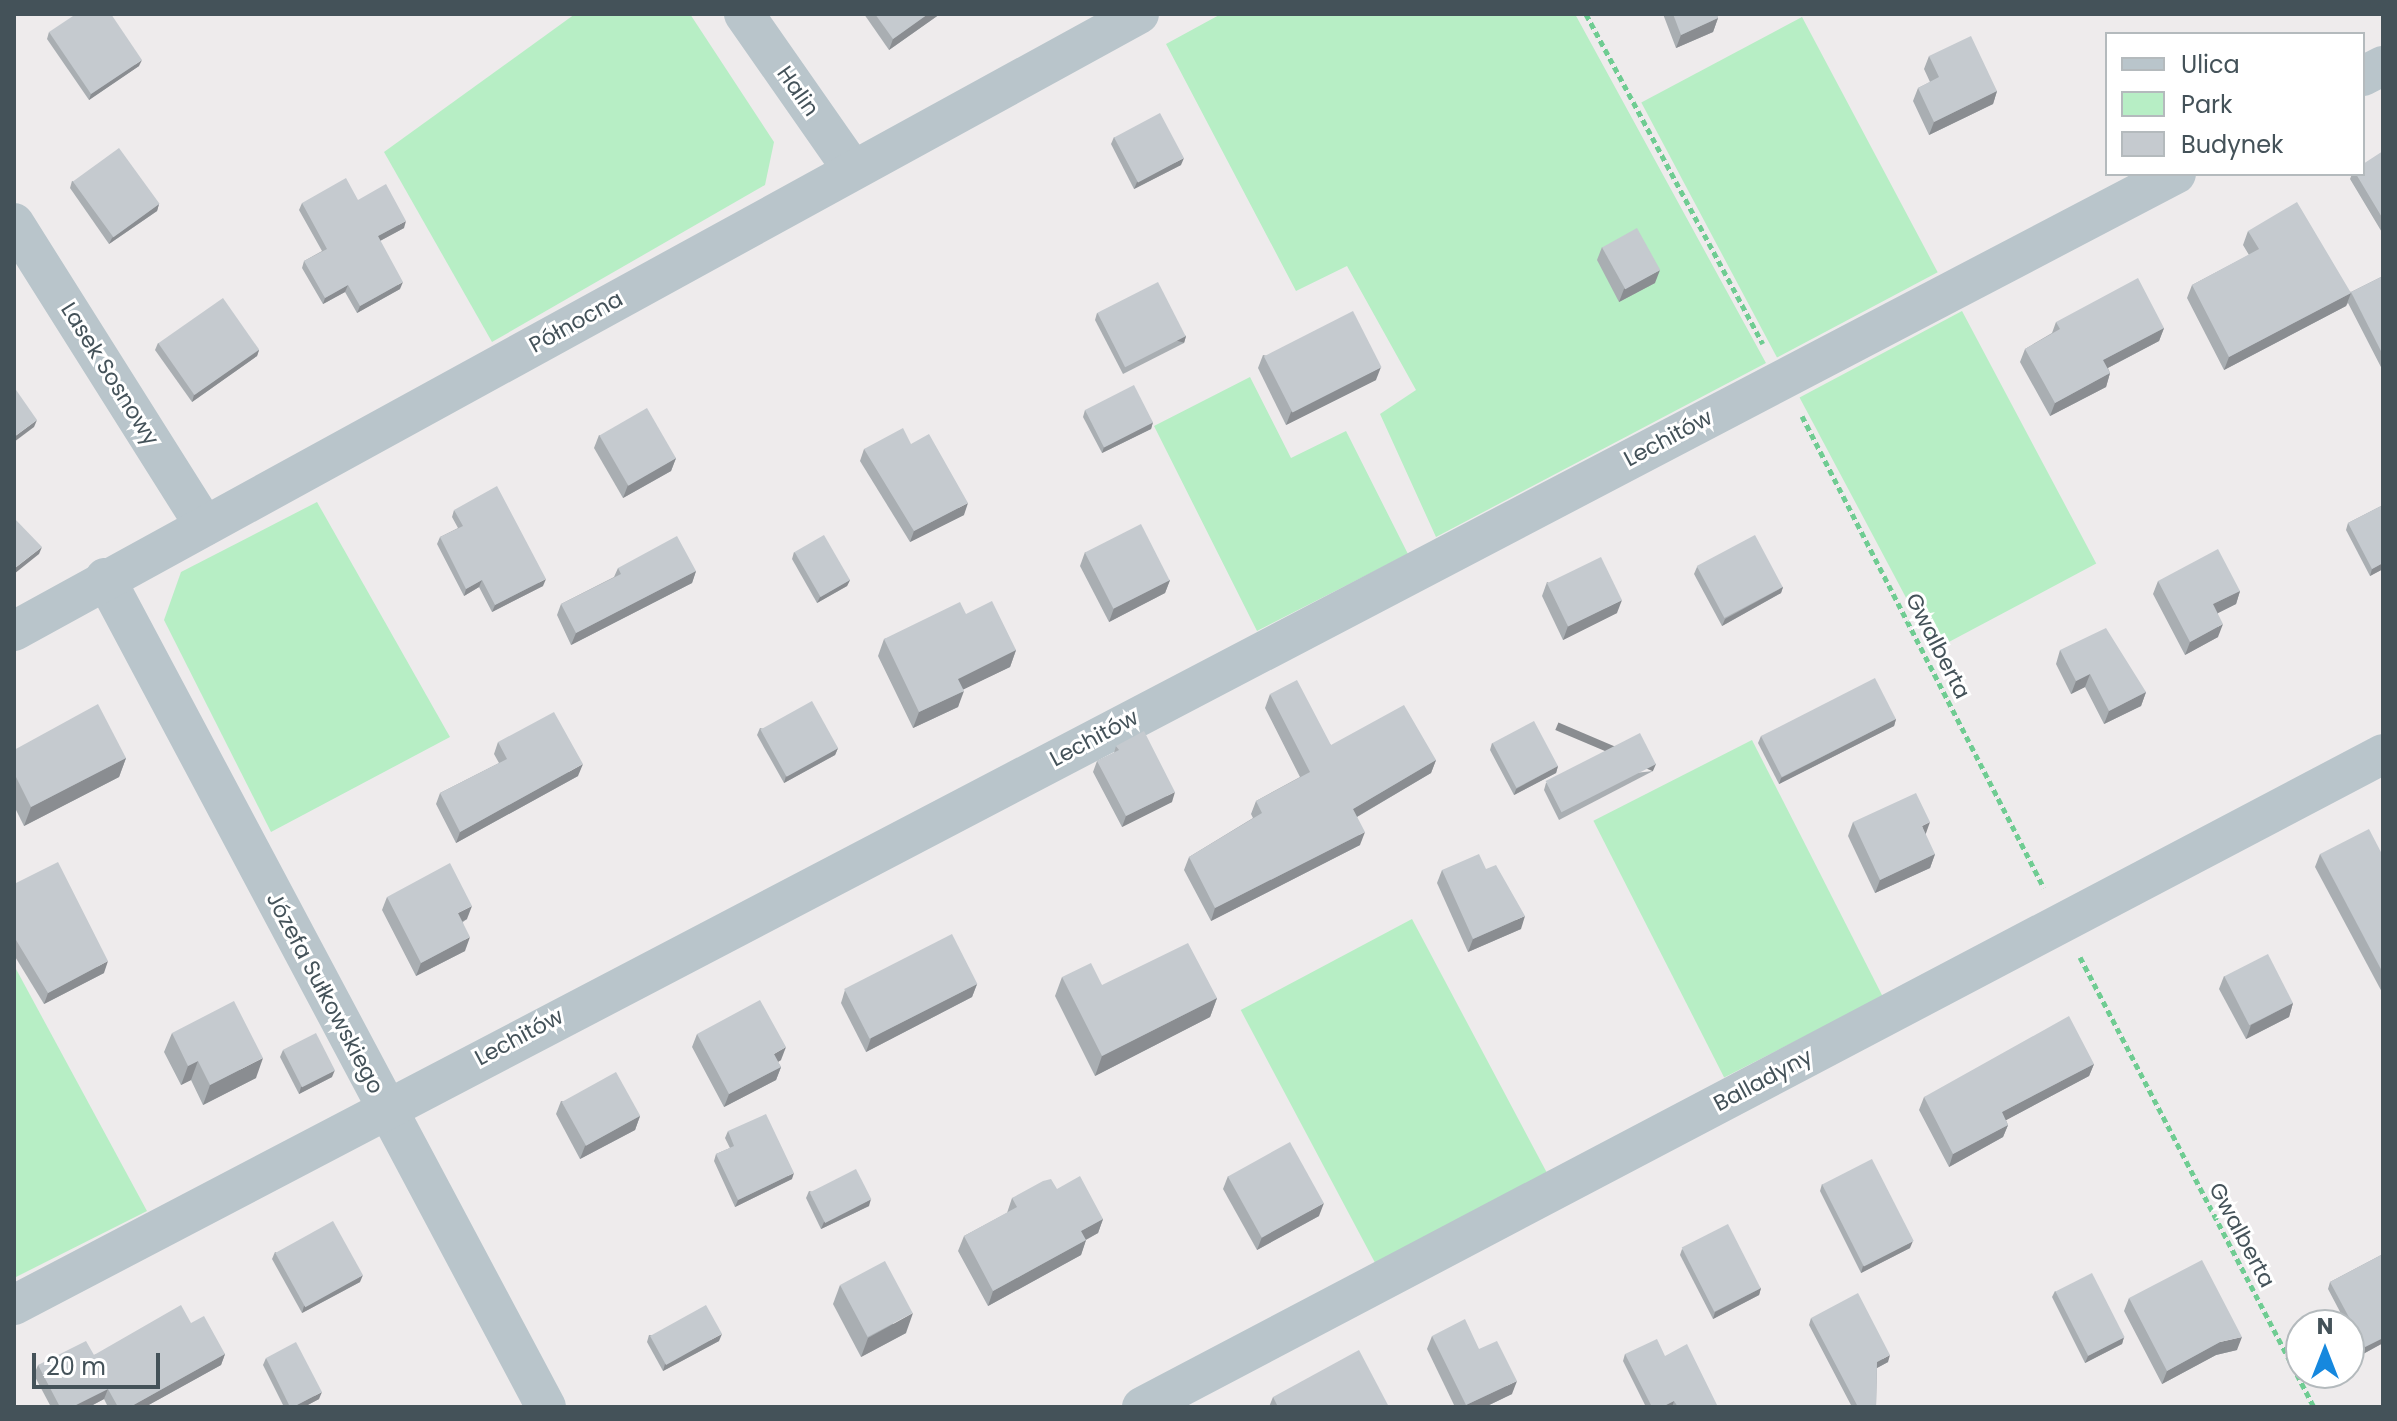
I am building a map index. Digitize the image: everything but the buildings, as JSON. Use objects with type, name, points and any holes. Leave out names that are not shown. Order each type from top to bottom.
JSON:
[{"type":"street","name":"Halin","points":[[744,14],[852,169]]},
{"type":"street","name":"Północna","points":[[14,631],[105,578],[1139,14]]},
{"type":"street","points":[[2365,75],[2383,66]]},
{"type":"street","name":"Lechitów","points":[[14,1305],[385,1107],[2172,176]]},
{"type":"street","name":"Lasek Sosnowy","points":[[14,223],[205,526]]},
{"type":"street","name":"Józefa Sułkowskiego","points":[[105,578],[546,1407]]},
{"type":"street","name":"Balladyny","points":[[1142,1407],[2383,754]]},
{"type":"path","points":[[1586,14],[1764,346]]},
{"type":"path","name":"Gwalberta","points":[[1801,414],[2046,893]]},
{"type":"path","name":"Gwalberta","points":[[2076,950],[2314,1407]]},
{"type":"green space","points":[[575,14],[690,14],[774,142],[765,185],[492,342],[384,152]]},
{"type":"green space","points":[[1221,14],[1575,14],[1766,363],[1436,537],[1380,414],[1416,390],[1347,266],[1296,291],[1166,44]]},
{"type":"green space","points":[[1802,17],[1938,272],[1777,358],[1641,102]]},
{"type":"green space","points":[[1962,311],[2096,564],[1934,650],[1800,397]]},
{"type":"green space","points":[[1250,377],[1291,458],[1346,431],[1408,554],[1257,631],[1154,426]]},
{"type":"green space","points":[[317,502],[450,737],[271,832],[164,620],[181,572]]},
{"type":"green space","points":[[1752,740],[1883,997],[1724,1077],[1593,821]]},
{"type":"green space","points":[[1412,919],[1548,1174],[1376,1265],[1241,1010]]},
{"type":"green space","points":[[14,970],[147,1211],[14,1278]]}]
